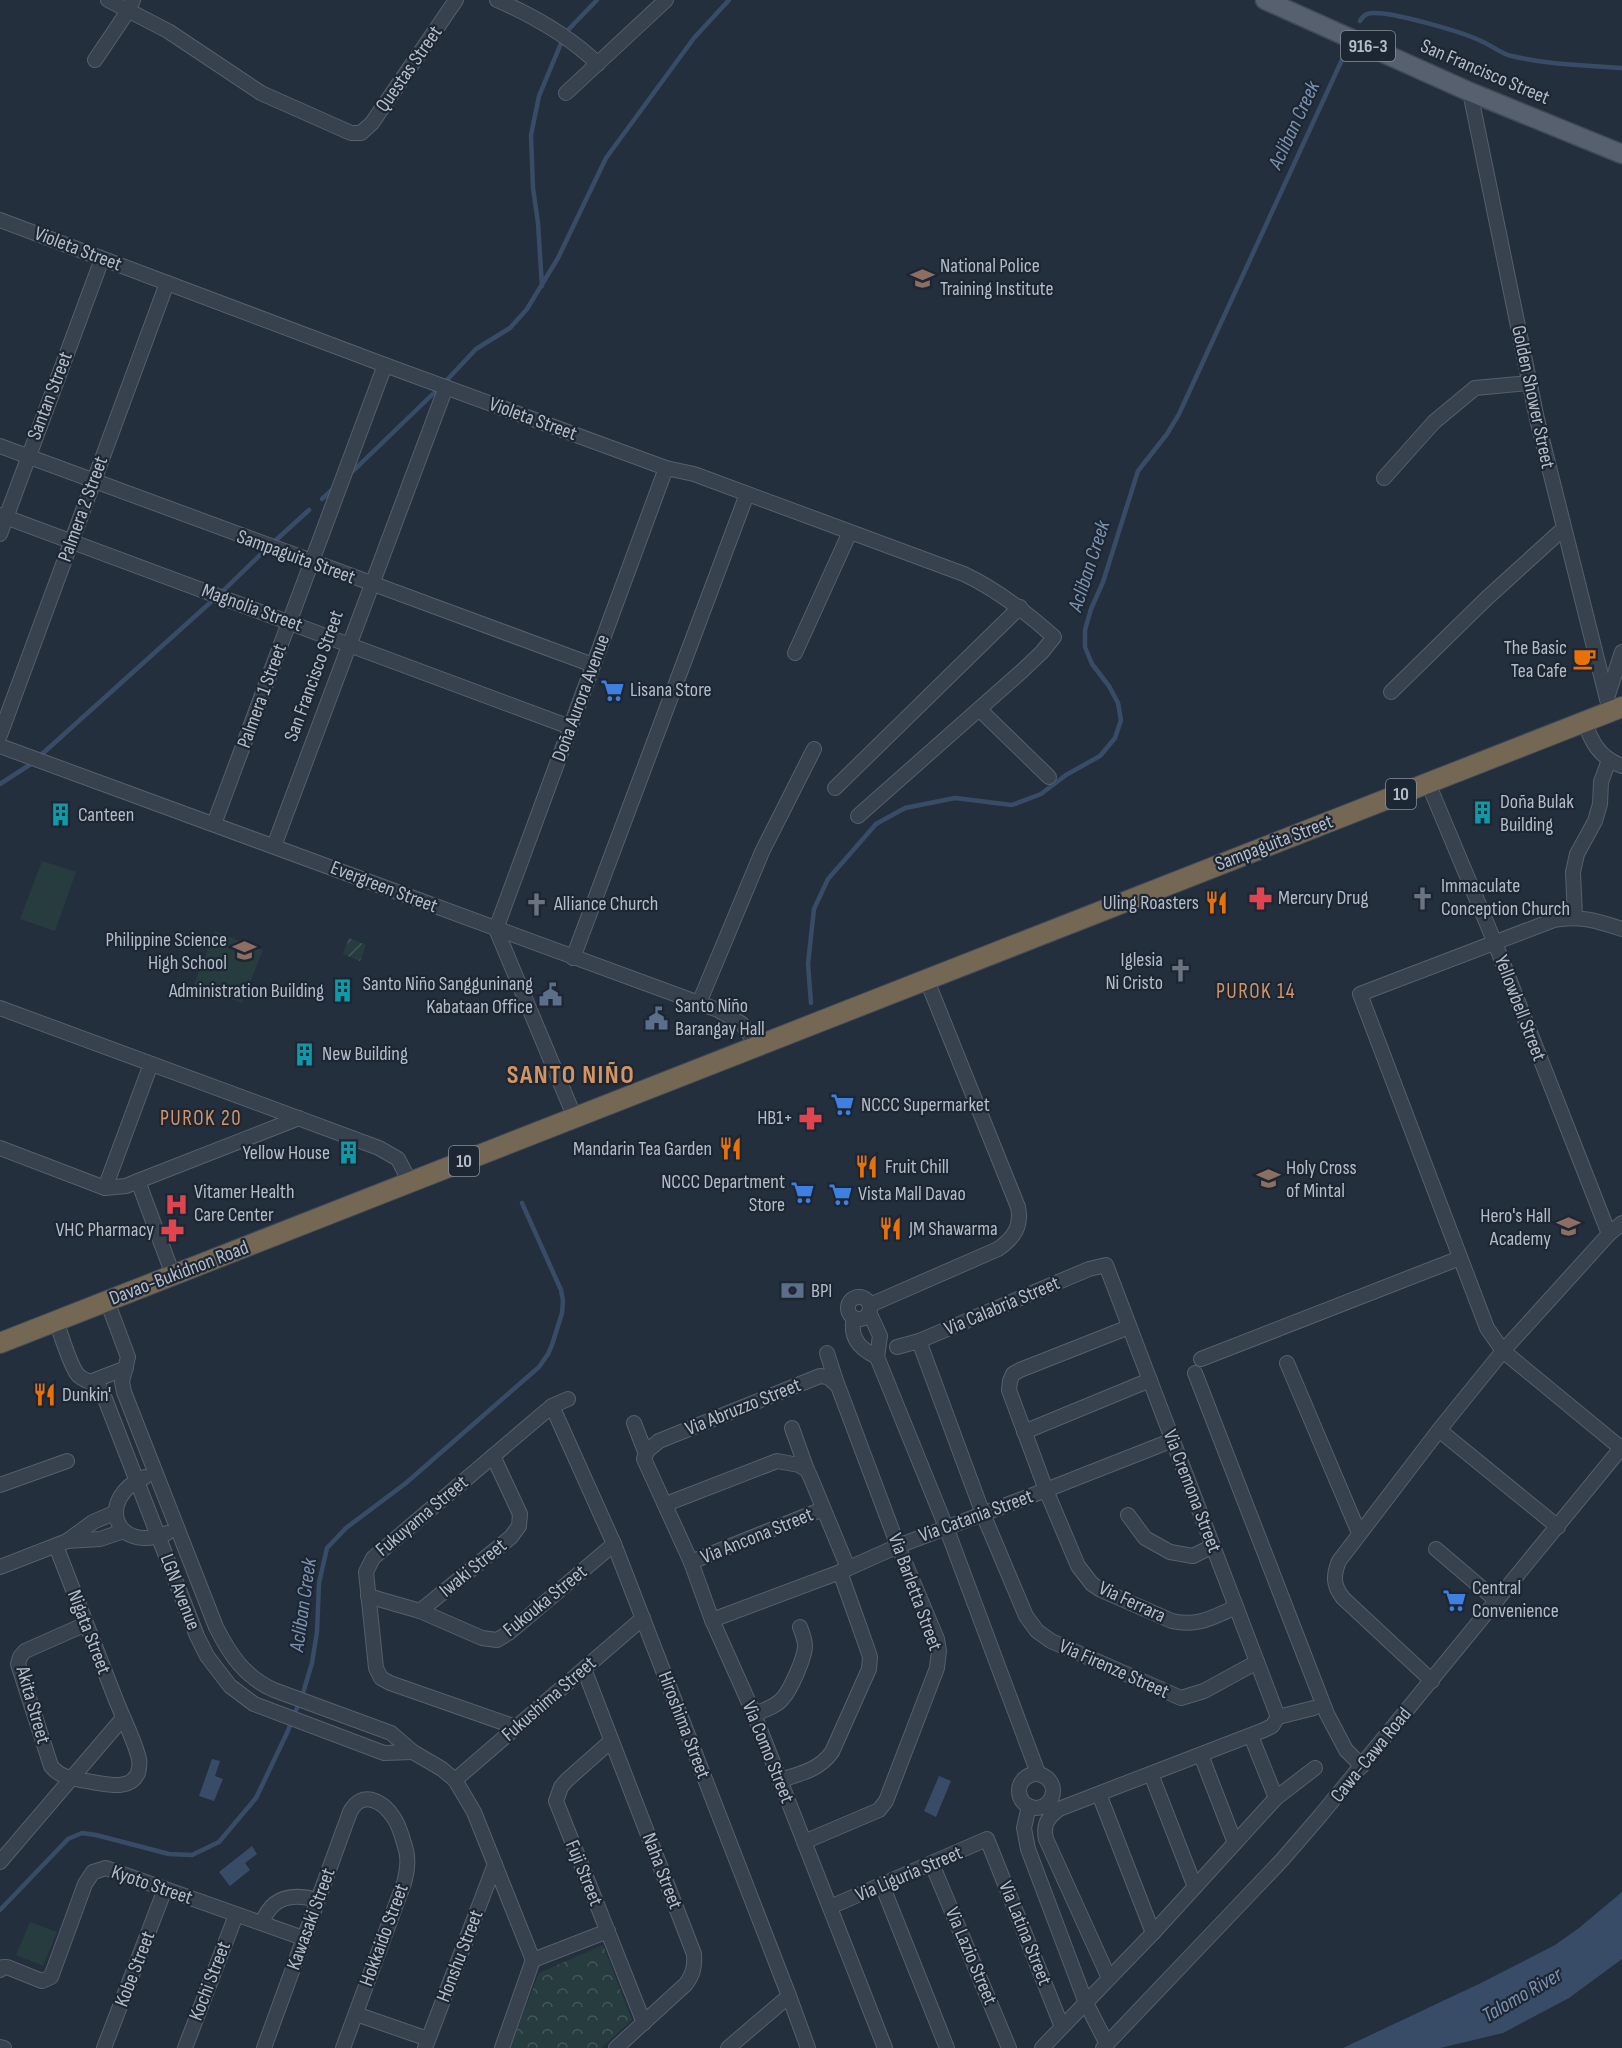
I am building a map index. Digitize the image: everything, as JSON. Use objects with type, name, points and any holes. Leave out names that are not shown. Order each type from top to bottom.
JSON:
[{"type":"highway","name":"Sampaguita Street","points":[[926,978],[1428,783],[1584,721],[1613,706]]},
{"type":"highway","name":"Davao-Bukidnon Road","points":[[0,1343],[926,978]]},
{"type":"main road","name":"San Francisco Street","points":[[1265,0],[1470,92],[1622,154]]},
{"type":"street","points":[[95,60],[131,5],[108,0]]},
{"type":"street","name":"Questas Street","points":[[131,5],[261,93],[342,130],[356,134],[361,133],[372,123],[456,0]]},
{"type":"street","points":[[497,0],[553,28],[598,64]]},
{"type":"street","points":[[566,93],[666,0]]},
{"type":"street","name":"Golden Shower Street","points":[[1470,92],[1529,383],[1563,529],[1613,706]]},
{"type":"street","name":"Violeta Street","points":[[0,220],[384,365],[666,468],[694,474],[983,583],[1020,607],[1054,637],[1034,660],[979,709]]},
{"type":"street","name":"Santan Street","points":[[0,534],[3,516],[102,259]]},
{"type":"street","name":"Palmera 2 Street","points":[[0,735],[167,283]]},
{"type":"street","name":"Palmera 1 Street","points":[[214,824],[384,365]]},
{"type":"street","points":[[1384,477],[1434,422],[1475,388],[1529,383]]},
{"type":"street","name":"San Francisco Street","points":[[274,846],[446,387]]},
{"type":"street","name":"Sampaguita Street","points":[[0,446],[593,665]]},
{"type":"street","name":"Doña Aurora Avenue","points":[[496,930],[666,468]]},
{"type":"street","points":[[573,958],[747,494]]},
{"type":"street","name":"Magnolia Street","points":[[3,516],[570,727]]},
{"type":"street","points":[[1390,692],[1487,597],[1563,529]]},
{"type":"street","points":[[795,653],[850,532]]},
{"type":"street","points":[[835,788],[1020,607]]},
{"type":"street","points":[[1613,706],[1622,652]]},
{"type":"street","points":[[858,816],[979,709],[1049,777]]},
{"type":"street","points":[[1575,917],[1573,872],[1577,854],[1595,821],[1600,804],[1601,782],[1616,763],[1594,746],[1584,721]]},
{"type":"street","name":"Evergreen Street","points":[[0,746],[699,1003],[742,1024],[756,1045]]},
{"type":"street","points":[[699,1003],[762,852],[814,748]]},
{"type":"street","name":"Yellowbell Street","points":[[1428,783],[1495,943],[1609,1234]]},
{"type":"street","points":[[1622,929],[1596,920],[1575,917],[1554,920],[1360,994],[1487,1328],[1503,1351],[1622,1447]]},
{"type":"street","points":[[496,930],[575,1118]]},
{"type":"street","points":[[926,978],[1018,1206],[1020,1216],[1014,1235],[998,1249],[869,1308],[861,1319],[854,1318],[849,1312],[850,1300],[861,1297],[869,1308],[880,1336],[877,1357],[946,1527],[1038,1773],[1050,1781],[1053,1795],[1048,1804],[1039,1808],[1029,1806],[1021,1799],[1019,1788],[1024,1778],[1038,1773]]},
{"type":"street","points":[[0,1008],[390,1153],[398,1160],[410,1182]]},
{"type":"street","points":[[105,1188],[151,1064]]},
{"type":"street","points":[[0,1148],[105,1188],[126,1186],[299,1118]]},
{"type":"street","points":[[138,1181],[173,1275]]},
{"type":"street","points":[[1432,1681],[1349,1605],[1337,1590],[1334,1580],[1335,1570],[1343,1553],[1503,1351],[1609,1234],[1622,1223]]},
{"type":"street","points":[[1201,1359],[1460,1258]]},
{"type":"street","name":"Via Cremona Street","points":[[1106,1265],[1278,1717]]},
{"type":"street","name":"Via Calabria Street","points":[[897,1347],[919,1341],[1089,1269],[1106,1265]]},
{"type":"street","name":"LGN Avenue","points":[[107,1301],[128,1357],[122,1382],[124,1392],[225,1645],[255,1681],[391,1733],[412,1752],[442,1769],[455,1780],[474,1812],[533,1960]]},
{"type":"street","points":[[854,1318],[852,1328],[855,1339],[867,1352],[877,1357]]},
{"type":"street","name":"LGN Avenue","points":[[56,1321],[75,1371],[83,1380],[98,1385],[102,1391],[193,1625],[213,1664],[230,1686],[243,1698],[267,1710],[384,1753],[412,1752]]},
{"type":"street","name":"Via Ferrara","points":[[1129,1327],[1013,1374],[1009,1390],[1046,1490],[1078,1566],[1092,1584],[1101,1590],[1172,1621],[1189,1624],[1201,1622],[1236,1607]]},
{"type":"street","points":[[919,1341],[983,1514]]},
{"type":"street","name":"Via Barletta Street","points":[[804,1842],[879,1810],[886,1801],[937,1668],[939,1651],[937,1639],[898,1546],[827,1353]]},
{"type":"street","points":[[1287,1363],[1359,1533]]},
{"type":"street","points":[[90,1382],[126,1368]]},
{"type":"street","points":[[1196,1373],[1327,1714],[1342,1744],[1362,1766]]},
{"type":"street","name":"Via Abruzzo Street","points":[[645,1457],[660,1441],[820,1376],[828,1377],[840,1391]]},
{"type":"street","points":[[1024,1432],[1150,1380]]},
{"type":"street","name":"Fukuyama Street","points":[[516,1727],[381,1678],[376,1668],[366,1572],[372,1558],[552,1406],[568,1399]]},
{"type":"street","name":"Hiroshima Street","points":[[552,1406],[614,1544],[808,2048]]},
{"type":"street","name":"Via Como Street","points":[[634,1424],[645,1457],[691,1562],[712,1620],[754,1714],[885,2048]]},
{"type":"street","points":[[780,1780],[824,1763],[832,1752],[869,1669],[870,1657],[824,1509],[792,1428]]},
{"type":"street","points":[[1439,1430],[1558,1527]]},
{"type":"street","name":"Via Catania Street","points":[[712,1620],[1173,1440]]},
{"type":"street","name":"Cawa-Cawa Road","points":[[1105,2046],[1282,1860],[1432,1681],[1622,1447]]},
{"type":"street","name":"Iwaki Street","points":[[420,1611],[511,1537],[519,1526],[520,1515],[493,1456]]},
{"type":"street","points":[[0,1485],[67,1461]]},
{"type":"street","points":[[666,1504],[777,1461],[807,1470]]},
{"type":"street","points":[[156,1473],[123,1490],[116,1512],[124,1531],[134,1538],[150,1539],[177,1529]]},
{"type":"street","name":"Via Ancona Street","points":[[691,1562],[824,1509]]},
{"type":"street","points":[[0,1568],[61,1544],[93,1522],[116,1512]]},
{"type":"street","name":"Via Firenze Street","points":[[983,1514],[1026,1616],[1037,1632],[1051,1641],[1178,1698],[1195,1695],[1257,1662]]},
{"type":"street","points":[[1128,1515],[1145,1538],[1170,1552],[1193,1556],[1213,1546]]},
{"type":"street","points":[[61,1544],[100,1539],[124,1531]]},
{"type":"street","name":"Nigata Street","points":[[61,1544],[86,1624],[139,1759],[139,1767],[130,1782],[119,1785],[71,1779]]},
{"type":"street","name":"Fukouka Street","points":[[368,1596],[420,1611],[482,1638],[497,1640],[510,1632],[614,1544]]},
{"type":"street","points":[[1436,1549],[1497,1601]]},
{"type":"street","points":[[193,1625],[212,1617]]},
{"type":"street","name":"Fukushima Street","points":[[455,1780],[643,1618]]},
{"type":"street","name":"Akita Street","points":[[71,1779],[62,1776],[51,1766],[18,1664],[25,1651],[86,1624]]},
{"type":"street","points":[[754,1714],[776,1704],[784,1697],[802,1660],[805,1638],[800,1628]]},
{"type":"street","name":"Naha Street","points":[[584,1669],[694,1954],[693,1975],[686,1984],[616,2048]]},
{"type":"street","points":[[243,1698],[255,1681]]},
{"type":"street","points":[[1109,1978],[1046,1839],[1044,1832],[1046,1821],[1059,1809],[1251,1736],[1272,1726],[1278,1717],[1314,1708]]},
{"type":"street","points":[[2,1855],[123,1718]]},
{"type":"street","points":[[1251,1736],[1276,1798]]},
{"type":"street","name":"Fuji Street","points":[[611,1741],[567,1780],[561,1787],[556,1801],[644,2023]]},
{"type":"street","points":[[1201,1755],[1235,1843]]},
{"type":"street","points":[[1042,2048],[1153,1933],[1276,1798],[1286,1788],[1315,1768]]},
{"type":"street","points":[[1151,1774],[1195,1887]]},
{"type":"street","points":[[1099,1794],[1153,1933]]},
{"type":"street","name":"Kawasaki Street","points":[[264,2048],[350,1812],[359,1800],[368,1799]]},
{"type":"street","name":"Hokkaido Street","points":[[343,2048],[408,1868],[406,1851],[396,1821],[382,1804],[368,1799]]},
{"type":"street","points":[[1029,1806],[1024,1828],[1028,1849],[1086,2003],[1105,2046]]},
{"type":"street","name":"Via Liguria Street","points":[[830,1907],[987,1839]]},
{"type":"street","name":"Via Latina Street","points":[[987,1839],[1062,2028]]},
{"type":"street","name":"Honshu Street","points":[[427,2043],[495,1864]]},
{"type":"street","name":"Via Lazio Street","points":[[932,1864],[1009,2048]]},
{"type":"street","name":"Kyoto Street","points":[[0,1970],[7,1967],[42,1981],[51,1977],[85,1884],[93,1872],[106,1868],[303,1938]]},
{"type":"street","points":[[882,1886],[947,2048]]},
{"type":"street","name":"Kobe Street","points":[[104,2048],[165,1889]]},
{"type":"street","points":[[262,1923],[269,1910],[285,1898],[303,1896],[317,1900]]},
{"type":"street","name":"Kochi Street","points":[[185,2048],[236,1915]]},
{"type":"street","points":[[502,2048],[533,1960],[608,1931]]},
{"type":"street","points":[[728,2048],[789,1995]]},
{"type":"street","points":[[356,2014],[427,2043]]},
{"type":"green space","points":[[42,861],[76,872],[55,931],[20,919]]},
{"type":"green space","points":[[215,931],[263,950],[242,1003],[194,984]]},
{"type":"green space","points":[[349,938],[366,945],[360,961],[343,954]]},
{"type":"green space","points":[[30,1922],[57,1932],[43,1966],[16,1955]]},
{"type":"green space","points":[[603,1945],[632,2020],[601,2048],[510,2048],[539,1973]]},
{"type":"water","points":[[212,1759],[220,1761],[215,1776],[223,1779],[214,1801],[199,1796]]},
{"type":"water","points":[[939,1776],[951,1781],[936,1817],[924,1811]]},
{"type":"water","points":[[252,1846],[257,1854],[245,1863],[250,1870],[230,1886],[219,1872]]},
{"type":"water","name":"Talomo River","points":[[1622,1892],[1622,1959],[1569,1998],[1503,2033],[1440,2048],[1343,2048],[1481,1983],[1555,1945]]},
{"type":"waterway","points":[[568,30],[597,0]]},
{"type":"waterway","points":[[446,381],[476,349],[510,328],[527,309],[558,258],[606,158],[694,38],[729,0]]},
{"type":"waterway","name":"Acliban Creek","points":[[1360,21],[1367,14],[1389,15],[1425,22],[1460,33],[1512,56],[1553,63],[1622,68]]},
{"type":"waterway","points":[[542,286],[533,188],[531,135],[539,96],[562,41]]},
{"type":"waterway","name":"Acliban Creek","points":[[811,1003],[808,964],[814,909],[828,879],[876,824],[905,808],[955,798],[1012,805],[1041,794],[1066,775],[1100,756],[1115,738],[1121,720],[1118,703],[1109,686],[1092,664],[1085,647],[1085,630],[1091,609],[1103,582],[1138,471],[1167,434],[1179,414],[1346,51]]},
{"type":"waterway","points":[[352,472],[436,391]]},
{"type":"waterway","points":[[322,499],[335,487]]},
{"type":"waterway","points":[[276,540],[309,510]]},
{"type":"waterway","points":[[224,590],[263,552]]},
{"type":"waterway","points":[[41,755],[212,601]]},
{"type":"waterway","points":[[0,784],[31,764]]},
{"type":"waterway","name":"Acliban Creek","points":[[0,1910],[68,1839],[82,1833],[169,1854],[192,1855],[219,1842],[256,1798],[287,1733],[312,1663],[317,1632],[319,1583],[327,1548],[346,1528],[406,1483],[539,1367],[548,1354],[562,1313],[563,1301],[561,1290],[522,1203]]},
{"type":"place","name":"National Police Training Institute","points":[[922,278]]},
{"type":"place","name":"The Basic Tea Cafe","points":[[1585,659]]},
{"type":"place","name":"Lisana Store","points":[[612,690]]},
{"type":"place","name":"Doña Bulak Building","points":[[1482,813]]},
{"type":"place","name":"Canteen","points":[[60,815]]},
{"type":"place","name":"Mercury Drug","points":[[1260,898]]},
{"type":"place","name":"Immaculate Conception Church","points":[[1423,898]]},
{"type":"place","name":"Uling Roasters","points":[[1217,903]]},
{"type":"place","name":"Alliance Church","points":[[536,904]]},
{"type":"place","name":"Philippine Science High School","points":[[245,951]]},
{"type":"place","name":"Iglesia Ni Cristo","points":[[1181,971]]},
{"type":"place","name":"Administration Building","points":[[342,991]]},
{"type":"place","name":"Santo Niño Sangguninang Kabataan Office","points":[[551,995]]},
{"type":"place","name":"Santo Niño Barangay Hall","points":[[657,1018]]},
{"type":"place","name":"New Building","points":[[304,1054]]},
{"type":"place","name":"NCCC Supermarket","points":[[843,1105]]},
{"type":"place","name":"HB1+","points":[[811,1118]]},
{"type":"place","name":"Mandarin Tea Garden","points":[[730,1149]]},
{"type":"place","name":"Yellow House","points":[[348,1153]]},
{"type":"place","name":"Fruit Chill","points":[[867,1167]]},
{"type":"place","name":"Holy Cross of Mintal","points":[[1268,1179]]},
{"type":"place","name":"NCCC Department Store","points":[[803,1193]]},
{"type":"place","name":"Vista Mall Davao","points":[[840,1194]]},
{"type":"place","name":"Vitamer Health Care Center","points":[[176,1204]]},
{"type":"place","name":"Hero's Hall Academy","points":[[1569,1227]]},
{"type":"place","name":"JM Shawarma","points":[[891,1229]]},
{"type":"place","name":"VHC Pharmacy","points":[[172,1230]]},
{"type":"place","name":"BPI","points":[[793,1291]]},
{"type":"place","name":"Dunkin'","points":[[44,1395]]},
{"type":"place","name":"Central Convenience","points":[[1454,1600]]},
{"type":"district","name":"PUROK 14","points":[[1256,991]]},
{"type":"district","name":"SANTO NIÑO","points":[[571,1075]]},
{"type":"district","name":"PUROK 20","points":[[201,1118]]}]
